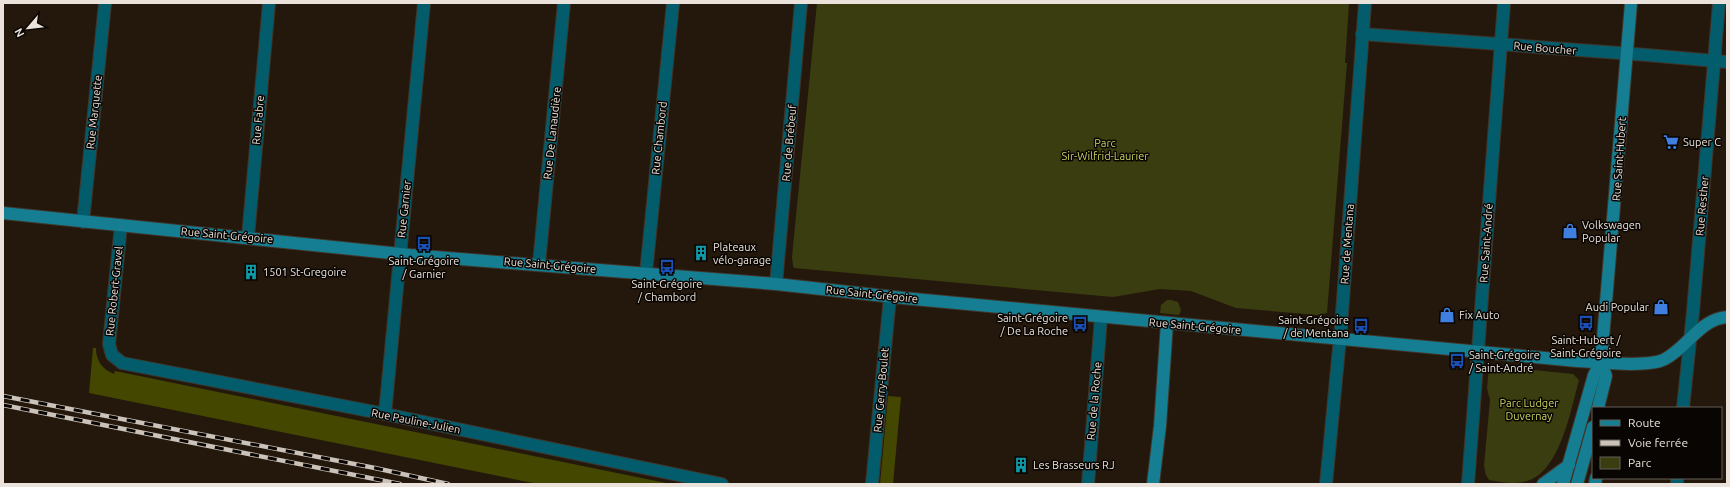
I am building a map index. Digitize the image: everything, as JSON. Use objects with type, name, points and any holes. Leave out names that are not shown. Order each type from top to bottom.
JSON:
[{"type":"street","name":"Rue Marquette","points":[[83,222],[105,3]]},
{"type":"street","name":"Rue Fabre","points":[[248,237],[269,3]]},
{"type":"street","name":"Rue Garnier","points":[[385,414],[399,253],[424,3]]},
{"type":"street","name":"Rue De Lanaudière","points":[[539,264],[564,3]]},
{"type":"street","name":"Rue Chambord","points":[[646,273],[673,3]]},
{"type":"street","name":"Rue de Brébeuf","points":[[776,284],[802,3]]},
{"type":"street","name":"Rue de Mentana","points":[[1326,484],[1339,340],[1364,3]]},
{"type":"street","name":"Rue Saint-André","points":[[1468,484],[1504,3]]},
{"type":"street","name":"Rue Saint-Hubert","points":[[1563,484],[1594,375],[1601,362],[1630,3]]},
{"type":"street","name":"Rue Resther","points":[[1683,407],[1691,339],[1719,3]]},
{"type":"street","name":"Rue Boucher","points":[[1362,34],[1727,62]]},
{"type":"street","name":"Rue Saint-Grégoire","points":[[3,213],[399,253],[776,284],[890,297],[1339,340],[1601,362],[1645,364],[1658,362],[1674,353],[1708,322],[1727,316]]},
{"type":"street","name":"Rue Robert-Gravel","points":[[112,355],[109,344],[121,225]]},
{"type":"street","name":"Rue Gerry-Boulet","points":[[872,484],[890,297]]},
{"type":"street","name":"Rue de la Roche","points":[[1088,484],[1101,317]]},
{"type":"street","points":[[1152,484],[1160,426],[1167,323]]},
{"type":"street","name":"Rue Pauline-Julien","points":[[112,355],[122,364],[385,414],[722,484]]},
{"type":"street","name":"Rue Saint-Hubert","points":[[1598,407],[1606,376],[1601,362]]},
{"type":"street","points":[[1577,484],[1592,434]]},
{"type":"street","points":[[1543,484],[1569,465]]},
{"type":"green space","name":"Parc Sir-Wilfrid-Laurier","points":[[817,3],[1349,3],[1345,63],[1347,63],[1327,313],[1317,315],[1236,308],[1191,291],[1160,289],[1113,297],[794,268],[792,257]]},
{"type":"green space","points":[[1167,300],[1178,302],[1181,310],[1179,315],[1160,313],[1161,305]]},
{"type":"green space","name":"Parc Ludger Duvernay","points":[[1494,366],[1573,374],[1579,380],[1568,422],[1556,453],[1548,466],[1538,475],[1527,481],[1513,483],[1498,482],[1489,480],[1486,475],[1484,466],[1490,400],[1487,388],[1489,369]]},
{"type":"shaded area","points":[[93,348],[96,348],[97,357],[100,364],[106,370],[114,374],[115,371],[671,484],[538,484],[89,393]]},
{"type":"shaded area","points":[[888,396],[901,397],[893,484],[880,484]]},
{"type":"railway","points":[[3,396],[375,468],[448,484]]},
{"type":"railway","points":[[3,405],[400,484]]},
{"type":"place","name":"Super C","points":[[1671,142]]},
{"type":"place","name":"Volkswagen Popular","points":[[1570,231]]},
{"type":"place","name":"Saint-Grégoire / Garnier","points":[[424,244]]},
{"type":"place","name":"Plateaux vélo-garage","points":[[701,253]]},
{"type":"place","name":"Saint-Grégoire / Chambord","points":[[667,267]]},
{"type":"place","name":"1501 St-Gregoire","points":[[251,272]]},
{"type":"place","name":"Audi Popular","points":[[1661,307]]},
{"type":"place","name":"Fix Auto","points":[[1447,315]]},
{"type":"place","name":"Saint-Hubert / Saint-Grégoire","points":[[1586,323]]},
{"type":"place","name":"Saint-Grégoire / De La Roche","points":[[1080,324]]},
{"type":"place","name":"Saint-Grégoire / de Mentana","points":[[1361,326]]},
{"type":"place","name":"Saint-Grégoire / Saint-André","points":[[1457,361]]},
{"type":"place","name":"Les Brasseurs RJ","points":[[1021,465]]}]
